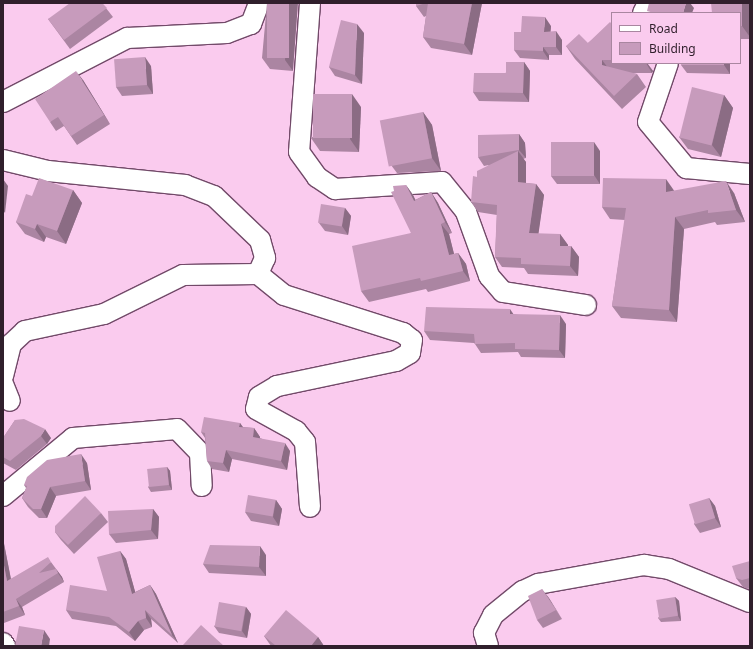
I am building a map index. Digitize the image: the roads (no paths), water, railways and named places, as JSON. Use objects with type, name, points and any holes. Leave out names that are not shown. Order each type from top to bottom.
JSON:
[{"type":"lane","points":[[3,102],[127,38],[227,33],[252,24],[259,3]]},
{"type":"lane","points":[[310,3],[299,152],[317,177],[335,189],[442,182],[466,212],[489,276],[503,292],[586,305]]},
{"type":"lane","points":[[644,12],[648,3]]},
{"type":"lane","points":[[668,64],[648,122],[686,168],[750,174]]},
{"type":"lane","points":[[3,160],[48,171],[185,185],[214,196],[260,240],[265,258],[258,274]]},
{"type":"lane","points":[[3,376],[11,344],[25,331],[104,314],[182,275],[258,274],[284,295],[403,333],[412,340],[410,353],[396,361],[277,386],[259,397],[256,409],[296,431],[305,442],[310,507]]},
{"type":"lane","points":[[3,496],[73,438],[177,429],[200,453],[202,486]]},
{"type":"lane","points":[[488,646],[484,633],[493,615],[523,591],[538,584],[644,565],[669,569],[750,602]]}]
